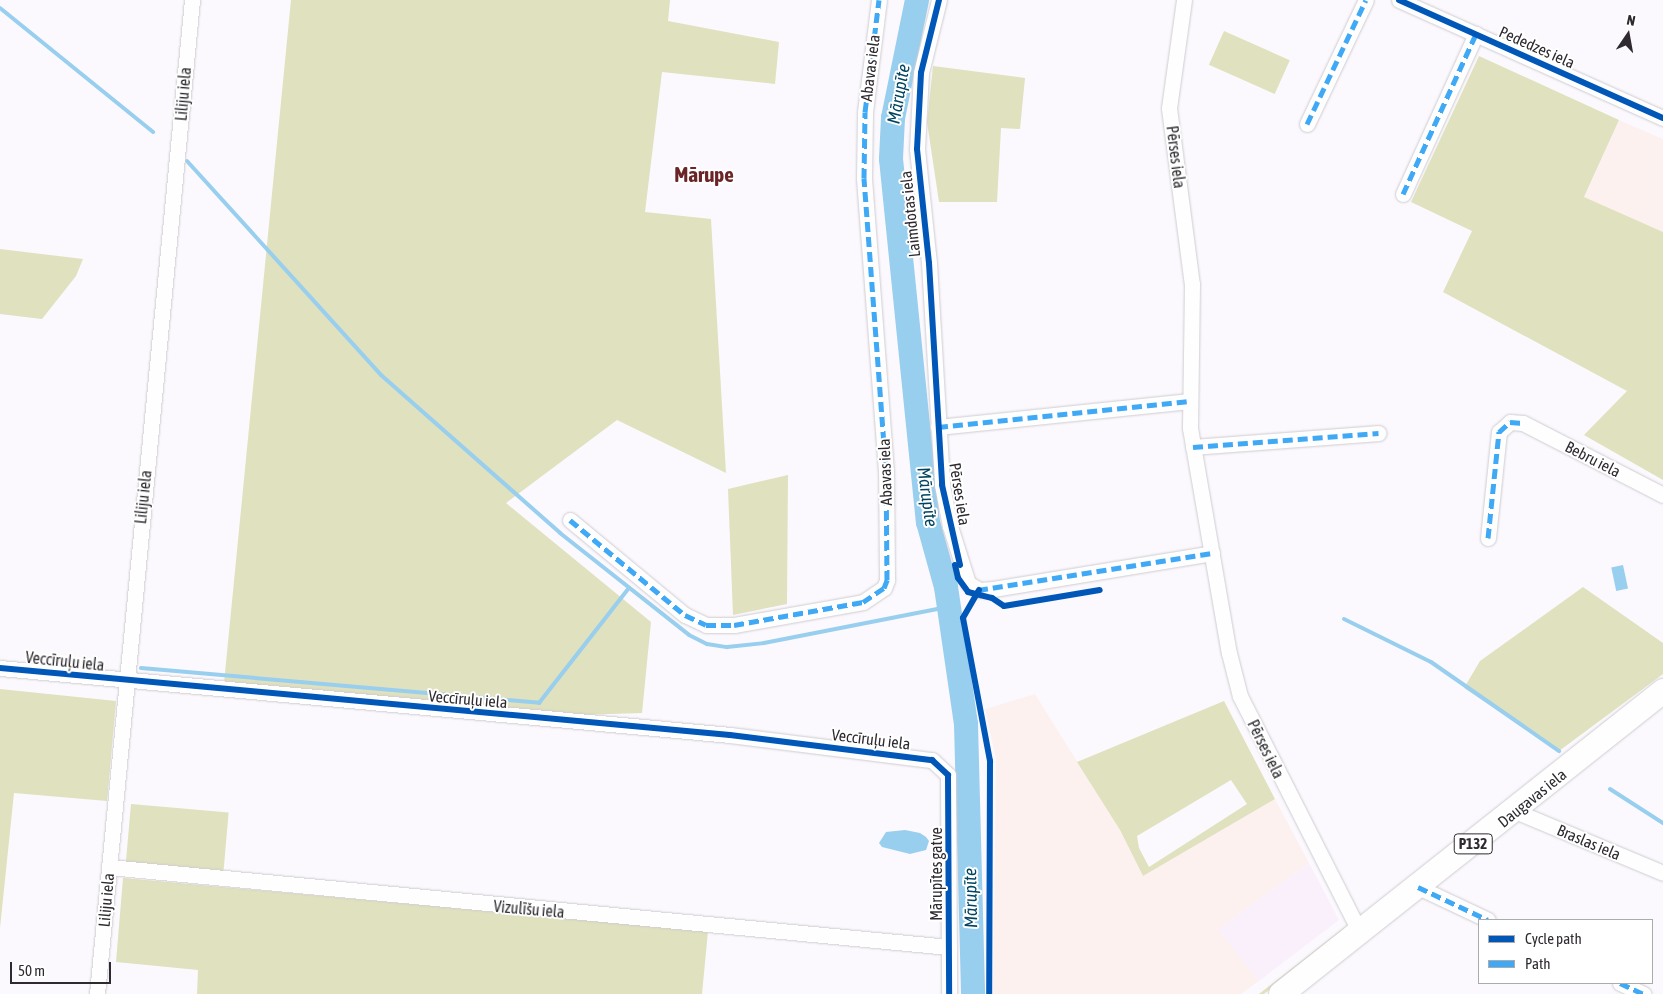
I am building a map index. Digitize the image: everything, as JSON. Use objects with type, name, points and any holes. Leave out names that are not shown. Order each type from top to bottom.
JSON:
[{"type":"main road","name":"Daugavas iela","points":[[1281,994],[1515,811],[1663,691]]},
{"type":"street","name":"Liliju iela","points":[[97,994],[192,0]]},
{"type":"street","name":"Abavas iela","points":[[570,520],[685,615],[706,626],[734,625],[863,602],[884,588],[887,580],[886,471],[864,178],[865,112],[879,0]]},
{"type":"street","name":"Laimdotas iela","points":[[938,427],[929,263],[917,149],[921,73],[939,0]]},
{"type":"street","name":"Pērses iela","points":[[1184,0],[1169,108],[1192,284],[1190,401],[1193,447],[1229,653],[1240,696],[1358,932]]},
{"type":"street","points":[[1307,124],[1366,0]]},
{"type":"street","name":"Pededzes iela","points":[[1399,0],[1663,118]]},
{"type":"street","points":[[1403,194],[1476,34]]},
{"type":"street","points":[[938,427],[1190,401]]},
{"type":"street","name":"Bebru iela","points":[[1488,538],[1499,432],[1510,422],[1523,423],[1663,495]]},
{"type":"street","name":"Pērses iela","points":[[938,427],[950,526],[960,565],[973,588],[993,589],[1212,553]]},
{"type":"street","points":[[1193,447],[1378,433]]},
{"type":"street","name":"Veccīruļu iela","points":[[0,668],[730,735],[932,760]]},
{"type":"street","name":"Mārupītes gatve","points":[[932,760],[948,775],[949,994]]},
{"type":"street","name":"Braslas iela","points":[[1515,811],[1663,874]]},
{"type":"street","name":"Vizulīšu iela","points":[[109,866],[950,947]]},
{"type":"street","points":[[1418,887],[1486,919]]},
{"type":"street","points":[[1622,984],[1644,994]]},
{"type":"shaded area","points":[[1619,120],[1663,139],[1663,232],[1584,198]]},
{"type":"shaded area","points":[[1035,694],[1120,830],[1143,876],[1275,799],[1309,863],[1218,929],[1259,981],[1241,994],[993,994],[996,759],[985,709]]},
{"type":"shaded area","points":[[1309,863],[1339,920],[1259,981],[1218,929]]},
{"type":"green space","points":[[291,0],[670,0],[668,21],[779,42],[775,84],[662,72],[645,212],[711,219],[726,473],[617,420],[506,503],[651,622],[642,713],[547,716],[224,683]]},
{"type":"green space","points":[[1224,31],[1290,60],[1275,94],[1209,65]]},
{"type":"green space","points":[[1479,56],[1619,120],[1584,197],[1663,232],[1663,480],[1584,435],[1627,391],[1443,292],[1472,231],[1411,202]]},
{"type":"green space","points":[[933,66],[1025,78],[1020,129],[1001,128],[997,202],[939,202],[927,122]]},
{"type":"green space","points":[[0,249],[83,259],[76,276],[42,319],[0,314]]},
{"type":"green space","points":[[788,475],[787,604],[733,615],[728,489]]},
{"type":"green space","points":[[1583,587],[1663,643],[1663,674],[1559,751],[1464,688],[1480,661]]},
{"type":"green space","points":[[0,689],[116,701],[107,801],[14,793],[0,928]]},
{"type":"green space","points":[[1224,701],[1275,799],[1143,876],[1120,830],[1077,762]],"holes":[[[1231,780],[1247,804],[1149,867],[1139,848],[1137,836]]]},
{"type":"green space","points":[[131,804],[229,813],[223,871],[126,863]]},
{"type":"green space","points":[[123,878],[708,931],[702,994],[197,994],[198,970],[116,962]]},
{"type":"green space","points":[[1345,927],[1342,933],[1264,994],[1259,994]]},
{"type":"water","points":[[1623,565],[1628,588],[1616,591],[1611,567]]},
{"type":"water","points":[[905,830],[920,833],[926,837],[929,841],[926,850],[910,854],[882,847],[879,843],[886,832]]},
{"type":"waterway","name":"Mārupīte","points":[[917,0],[893,118],[891,159],[928,522],[946,587],[966,724],[973,994]]},
{"type":"waterway","points":[[0,8],[153,132]]},
{"type":"waterway","points":[[187,161],[381,375],[560,533],[689,635],[707,644],[727,647],[764,643],[947,607]]},
{"type":"waterway","points":[[141,668],[539,703],[629,588]]},
{"type":"waterway","points":[[1344,619],[1431,662],[1559,751]]},
{"type":"waterway","points":[[1610,789],[1663,823]]},
{"type":"marked path","points":[[570,520],[685,615],[706,625],[734,625],[863,602],[884,588],[887,580],[886,471],[864,178],[865,112],[879,0]]},
{"type":"marked path","points":[[1307,124],[1366,0]]},
{"type":"marked path","points":[[1403,194],[1476,34]]},
{"type":"marked path","points":[[938,427],[1190,401]]},
{"type":"marked path","points":[[1488,538],[1499,432],[1510,422],[1523,423]]},
{"type":"marked path","points":[[1193,447],[1378,433]]},
{"type":"marked path","points":[[978,590],[1212,553]]},
{"type":"marked path","points":[[1418,887],[1486,919]]},
{"type":"marked path","points":[[1622,984],[1644,994]]},
{"type":"cycle path","points":[[939,0],[921,73],[917,149],[929,263],[942,485],[960,565]]},
{"type":"cycle path","points":[[1399,0],[1663,118]]},
{"type":"cycle path","points":[[955,565],[958,578],[968,592],[992,598],[1004,606],[1100,590]]},
{"type":"cycle path","points":[[979,590],[963,618],[990,761],[989,994]]},
{"type":"cycle path","points":[[0,668],[730,735],[932,760],[948,775],[949,994]]},
{"type":"district","name":"Mārupe","points":[[704,174]]}]
